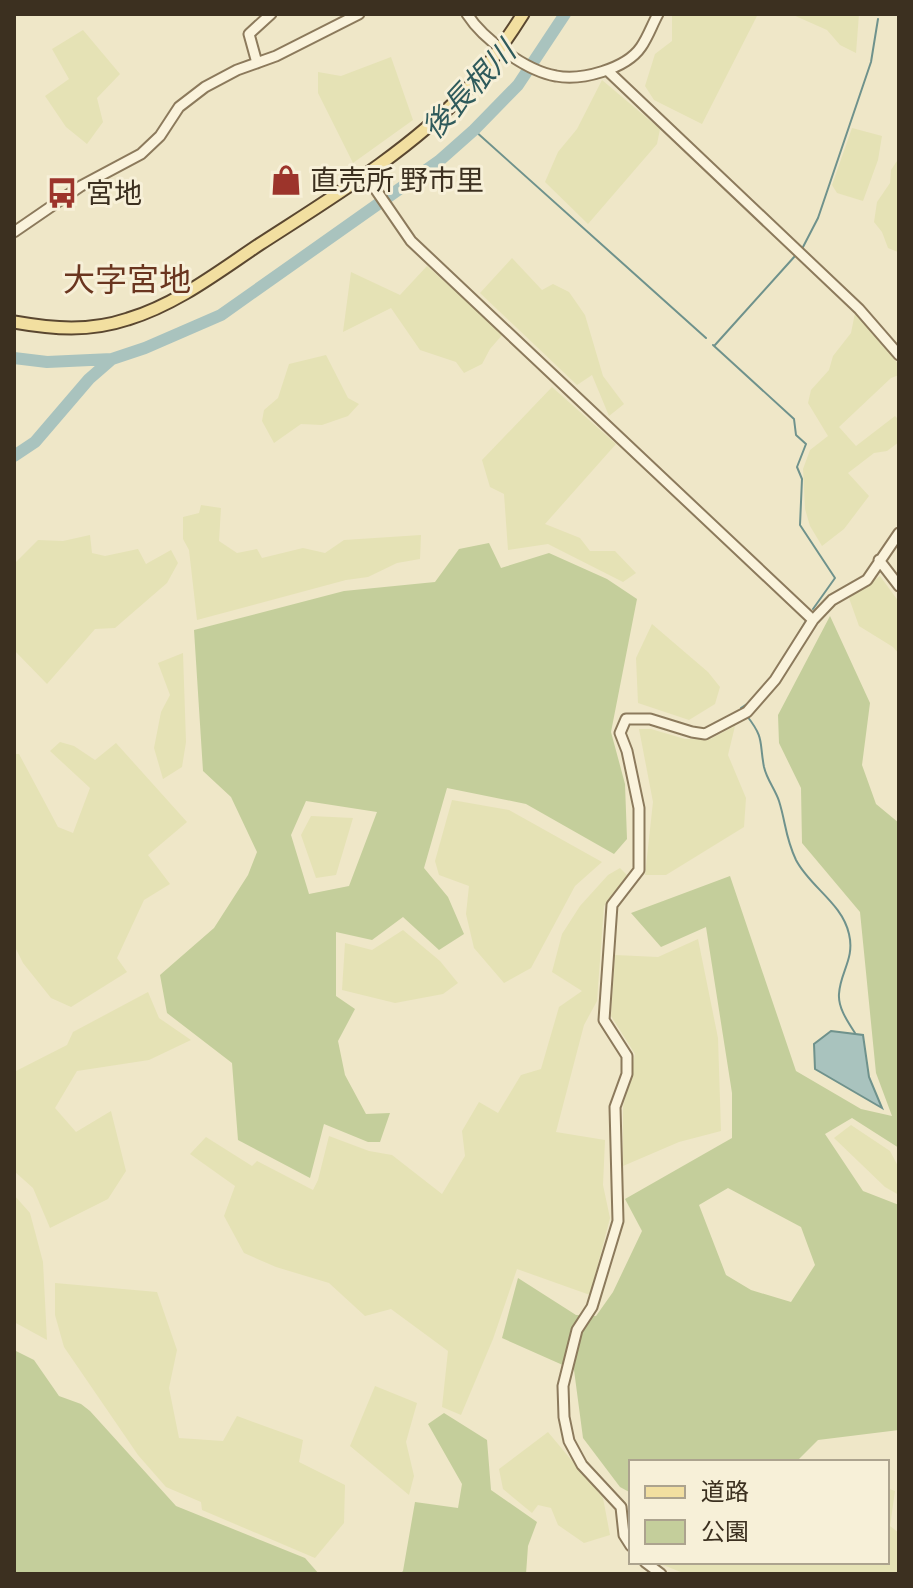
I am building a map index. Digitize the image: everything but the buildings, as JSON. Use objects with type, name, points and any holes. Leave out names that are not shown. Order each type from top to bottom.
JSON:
[{"type":"main road","points":[[14,322],[73,329],[115,323],[142,314],[187,292],[365,174],[418,135],[465,91],[501,48],[523,14]]},
{"type":"street","points":[[257,63],[249,34],[271,14]]},
{"type":"street","points":[[14,232],[81,186],[141,154],[154,143],[179,107],[196,93],[237,70],[359,14]]},
{"type":"street","points":[[467,14],[486,38],[516,58],[560,77],[608,71],[624,63],[640,48],[658,14]]},
{"type":"street","points":[[608,71],[859,309],[899,355]]},
{"type":"street","points":[[365,174],[411,241],[813,620]]},
{"type":"street","points":[[629,1543],[624,1535],[621,1507],[582,1465],[569,1441],[563,1386],[577,1330],[592,1307],[618,1221],[615,1107],[627,1074],[627,1056],[604,1020],[612,905],[639,870],[639,808],[620,733],[626,719],[650,719],[705,734],[747,712],[775,680],[813,620],[832,600],[867,580],[899,533]]},
{"type":"street","points":[[879,560],[899,586]]},
{"type":"shaded area","points":[[672,14],[758,14],[702,124],[654,100],[645,86],[655,54],[672,41]]},
{"type":"shaded area","points":[[791,14],[859,14],[856,53],[840,45],[827,30]]},
{"type":"shaded area","points":[[83,30],[120,74],[97,98],[103,122],[87,144],[66,127],[45,96],[69,79],[52,49]]},
{"type":"shaded area","points":[[391,57],[413,120],[353,163],[318,93],[318,72],[341,76]]},
{"type":"shaded area","points":[[602,80],[660,129],[657,144],[588,224],[545,182],[558,152],[577,129]]},
{"type":"shaded area","points":[[852,128],[882,136],[878,160],[863,201],[837,193],[832,185]]},
{"type":"shaded area","points":[[899,158],[898,252],[888,248],[874,222],[877,202],[890,183],[891,170]]},
{"type":"shaded area","points":[[512,258],[542,290],[553,284],[569,292],[585,315],[603,376],[624,404],[609,416],[592,375],[577,385],[480,293]]},
{"type":"shaded area","points":[[427,266],[503,334],[482,364],[464,373],[456,362],[420,350],[391,308],[343,332],[351,272],[400,295]]},
{"type":"shaded area","points":[[855,313],[899,365],[899,375],[891,378],[839,427],[856,446],[895,416],[899,420],[899,442],[887,451],[874,453],[848,473],[869,496],[844,529],[822,546],[810,526],[805,509],[803,469],[810,450],[828,436],[808,403],[811,390],[829,370],[833,356],[851,333]]},
{"type":"shaded area","points":[[326,355],[348,398],[359,404],[348,416],[322,425],[301,424],[274,443],[262,421],[264,410],[278,398],[289,364]]},
{"type":"shaded area","points":[[552,387],[616,444],[545,524],[580,538],[590,551],[615,551],[636,573],[623,582],[548,544],[508,550],[504,494],[490,487],[482,460]]},
{"type":"shaded area","points":[[201,505],[221,508],[219,541],[237,553],[257,549],[262,558],[303,548],[325,553],[344,540],[421,535],[420,559],[397,563],[368,577],[346,580],[197,620],[189,550],[183,539],[183,517],[199,513]]},
{"type":"shaded area","points":[[90,535],[92,553],[105,556],[138,549],[146,564],[171,550],[178,563],[167,583],[115,628],[95,629],[47,684],[14,650],[14,564],[38,540],[63,541]]},
{"type":"shaded area","points":[[880,576],[899,602],[899,654],[859,626],[849,598]]},
{"type":"shaded area","points":[[652,624],[708,672],[720,687],[715,704],[689,720],[638,703],[636,658]]},
{"type":"shaded area","points":[[183,653],[186,742],[182,767],[163,779],[154,748],[161,712],[170,695],[158,663]]},
{"type":"shaded area","points":[[735,726],[728,755],[746,798],[744,827],[666,875],[645,875],[653,802],[639,729],[651,729],[685,739],[710,739]]},
{"type":"shaded area","points":[[60,742],[74,746],[95,760],[116,743],[187,822],[148,855],[170,884],[144,900],[117,958],[127,972],[71,1007],[51,998],[23,963],[14,945],[14,754],[19,754],[58,827],[73,833],[90,788],[50,751]]},
{"type":"shaded area","points":[[452,800],[509,810],[602,862],[575,886],[531,968],[504,983],[474,948],[466,914],[469,886],[439,875],[435,861]]},
{"type":"shaded area","points":[[311,816],[353,818],[336,875],[316,878],[301,835]]},
{"type":"shaded area","points":[[620,868],[627,875],[604,906],[597,1001],[584,1025],[556,1132],[605,1140],[603,1185],[610,1218],[590,1295],[517,1269],[493,1339],[461,1415],[442,1407],[448,1351],[391,1309],[365,1316],[329,1283],[276,1267],[244,1253],[224,1216],[235,1186],[190,1154],[206,1137],[252,1166],[257,1161],[313,1190],[329,1136],[369,1151],[392,1155],[442,1194],[465,1156],[462,1131],[479,1102],[498,1113],[521,1075],[541,1069],[559,1007],[582,991],[552,972],[562,934],[580,906],[608,875]]},
{"type":"shaded area","points":[[403,930],[440,961],[458,983],[443,994],[395,1003],[342,990],[345,943],[372,950]]},
{"type":"shaded area","points":[[698,939],[718,1038],[721,1131],[679,1142],[623,1166],[623,1107],[635,1054],[611,1016],[615,955],[658,957]]},
{"type":"shaded area","points":[[148,992],[159,1018],[191,1040],[149,1060],[77,1071],[55,1108],[76,1132],[111,1111],[126,1171],[108,1199],[50,1228],[33,1188],[14,1171],[14,1072],[67,1045],[73,1032]]},
{"type":"shaded area","points":[[851,1125],[890,1151],[899,1168],[899,1195],[885,1187],[834,1138]]},
{"type":"shaded area","points":[[14,1195],[30,1213],[43,1262],[47,1340],[14,1322]]},
{"type":"shaded area","points":[[55,1283],[157,1292],[177,1350],[169,1388],[179,1438],[223,1441],[237,1416],[303,1440],[299,1462],[345,1485],[344,1523],[315,1558],[202,1510],[201,1502],[166,1487],[138,1455],[64,1347],[55,1315]]},
{"type":"shaded area","points":[[375,1386],[417,1403],[406,1442],[414,1476],[409,1495],[350,1446]]},
{"type":"shaded area","points":[[548,1432],[603,1498],[610,1535],[584,1543],[558,1525],[551,1508],[538,1505],[532,1513],[503,1489],[499,1469]]},
{"type":"shaded area","points":[[889,1489],[895,1491],[890,1526],[899,1533],[899,1574],[686,1574],[661,1564],[889,1564]]},
{"type":"green space","points":[[489,543],[501,568],[549,553],[607,579],[637,599],[611,732],[625,784],[627,839],[614,854],[526,804],[447,788],[424,868],[448,897],[464,934],[439,950],[403,917],[372,940],[336,932],[336,996],[355,1009],[338,1041],[345,1075],[366,1114],[390,1113],[380,1142],[368,1142],[324,1124],[310,1178],[238,1140],[232,1063],[167,1013],[160,975],[214,928],[248,875],[257,852],[231,797],[203,771],[194,630],[344,591],[435,582],[459,549]],"holes":[[[306,801],[377,812],[349,886],[309,894],[291,835]]]},
{"type":"green space","points":[[830,616],[870,703],[862,765],[876,804],[899,823],[899,1148],[852,1118],[825,1134],[863,1191],[899,1205],[899,1430],[818,1440],[798,1460],[629,1460],[629,1492],[620,1487],[583,1438],[574,1370],[502,1338],[518,1278],[576,1315],[596,1316],[613,1292],[642,1231],[625,1199],[732,1138],[732,1093],[706,927],[661,947],[631,913],[730,876],[796,1071],[861,1109],[892,1116],[876,1073],[860,912],[802,843],[801,788],[779,743],[778,715]],"holes":[[[728,1188],[801,1227],[815,1265],[791,1302],[751,1290],[726,1275],[699,1205]]]},
{"type":"green space","points":[[14,1350],[34,1360],[59,1396],[90,1411],[176,1506],[305,1558],[319,1574],[14,1574]]},
{"type":"green space","points":[[444,1413],[487,1440],[491,1490],[537,1522],[528,1546],[526,1574],[400,1574],[415,1502],[458,1508],[462,1484],[428,1424]]},
{"type":"water","points":[[831,1031],[863,1035],[869,1077],[882,1108],[815,1069],[814,1044]]},
{"type":"waterway","name":"後長根川","points":[[14,358],[47,362],[112,359],[221,315],[439,161],[518,85],[565,14]]},
{"type":"waterway","points":[[803,247],[818,218],[871,62],[878,19]]},
{"type":"waterway","points":[[474,130],[706,338]]},
{"type":"waterway","points":[[715,345],[795,256]]},
{"type":"waterway","points":[[713,345],[794,419],[796,435],[806,444],[797,467],[802,479],[800,525],[835,578],[813,609]]},
{"type":"waterway","points":[[14,456],[35,442],[89,379],[112,359]]},
{"type":"waterway","points":[[781,663],[806,621]]},
{"type":"waterway","points":[[741,708],[750,702]]},
{"type":"waterway","points":[[747,716],[759,736],[765,772],[779,801],[796,860],[840,913],[849,934],[849,958],[839,999],[855,1033]]},
{"type":"place","name":"直売所 野市里","points":[[286,180]]},
{"type":"place","name":"宮地","points":[[62,193]]},
{"type":"district","name":"大字宮地","points":[[127,280]]}]
